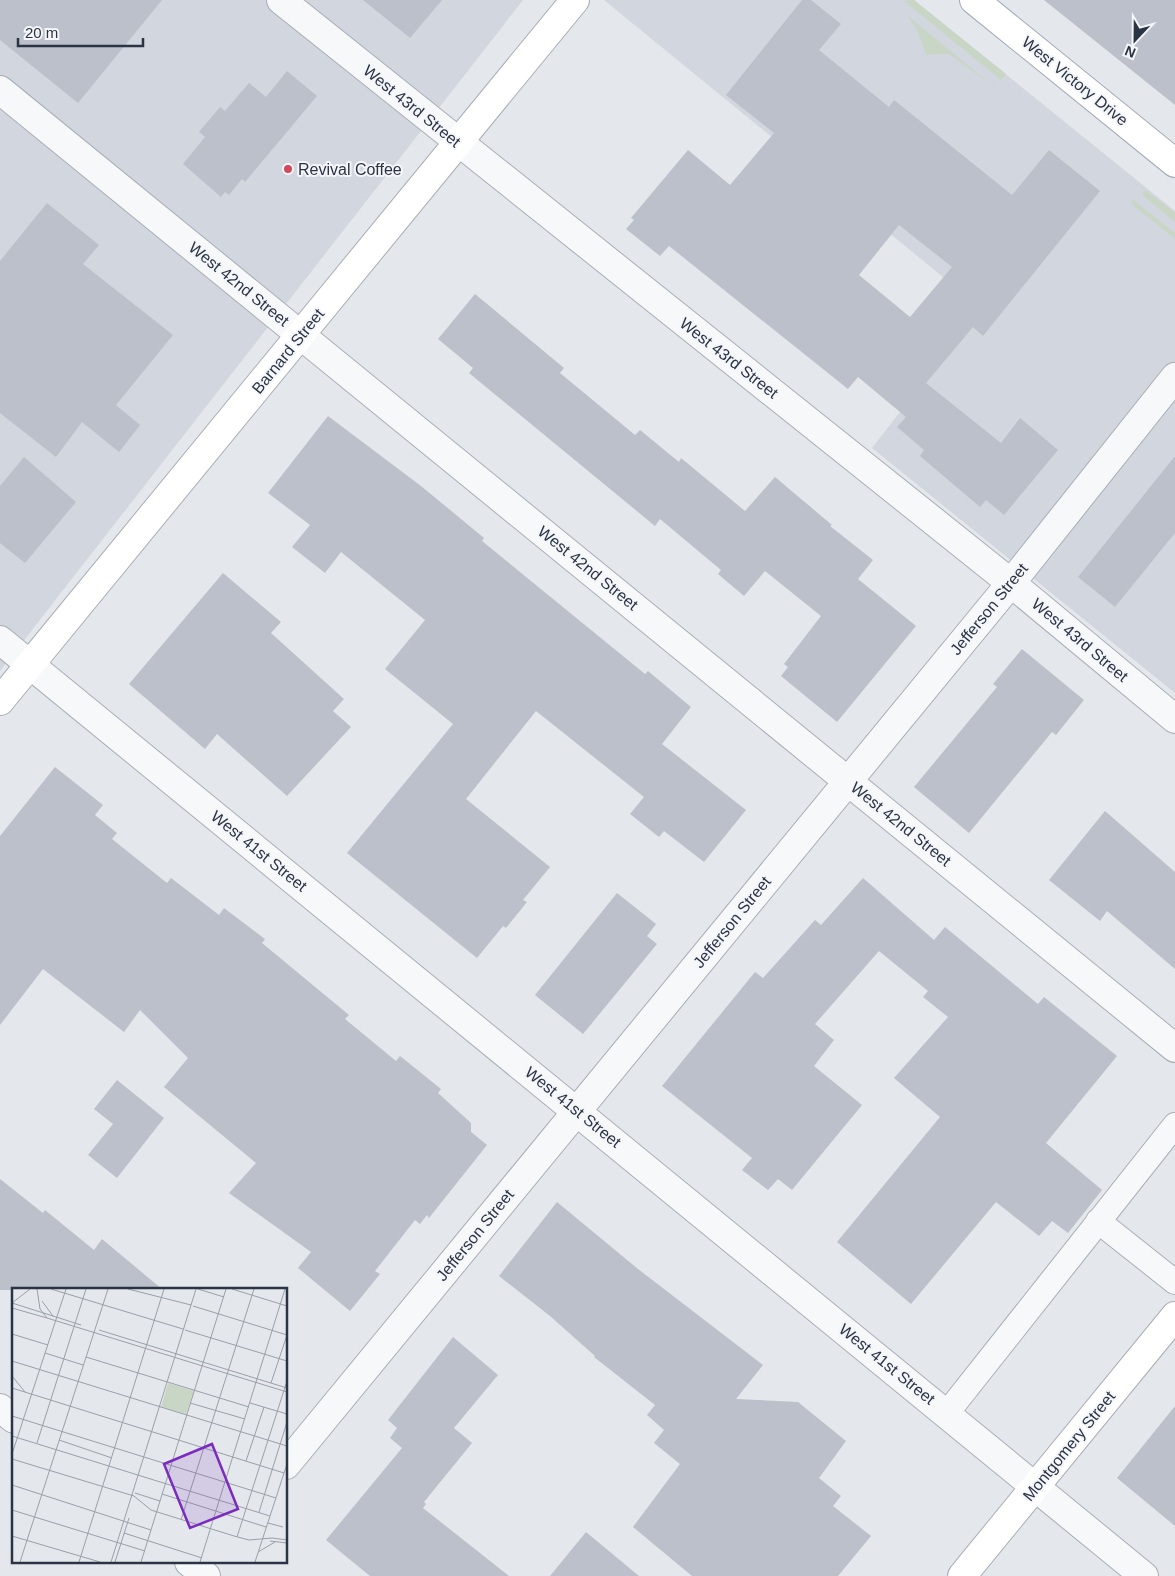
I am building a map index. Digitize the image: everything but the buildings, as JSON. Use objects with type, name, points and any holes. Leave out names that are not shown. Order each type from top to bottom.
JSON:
[{"type":"street","name":"West 43rd Street","points":[[281,0],[1011,582],[1175,719]]},
{"type":"street","name":"Barnard Street","points":[[0,701],[575,0]]},
{"type":"street","name":"West Victory Drive","points":[[974,0],[1175,163]]},
{"type":"street","name":"West 42nd Street","points":[[0,90],[1175,1048]]},
{"type":"street","name":"Jefferson Street","points":[[288,1463],[1011,582],[1175,378]]},
{"type":"street","name":"West 41st Street","points":[[0,640],[1144,1576]]},
{"type":"street","name":"Montgomery Street","points":[[962,1576],[1175,1316]]},
{"type":"street","points":[[0,1408],[12,1417]]},
{"type":"lane","points":[[947,1413],[1175,1125]]},
{"type":"lane","points":[[1098,1221],[1175,1282]]},
{"type":"shaded area","points":[[0,0],[523,0],[0,671]]},
{"type":"shaded area","points":[[604,0],[914,0],[1175,211],[1175,693],[872,448],[981,308]]},
{"type":"green space","points":[[914,0],[1006,74],[1001,80],[904,1]]},
{"type":"green space","points":[[907,15],[988,82],[949,54],[926,55],[917,30]]},
{"type":"green space","points":[[1145,190],[1175,213],[1175,222],[1142,195]]},
{"type":"green space","points":[[1133,200],[1175,233],[1175,239],[1130,203]]},
{"type":"place","name":"Revival Coffee","points":[[288,169]]}]
